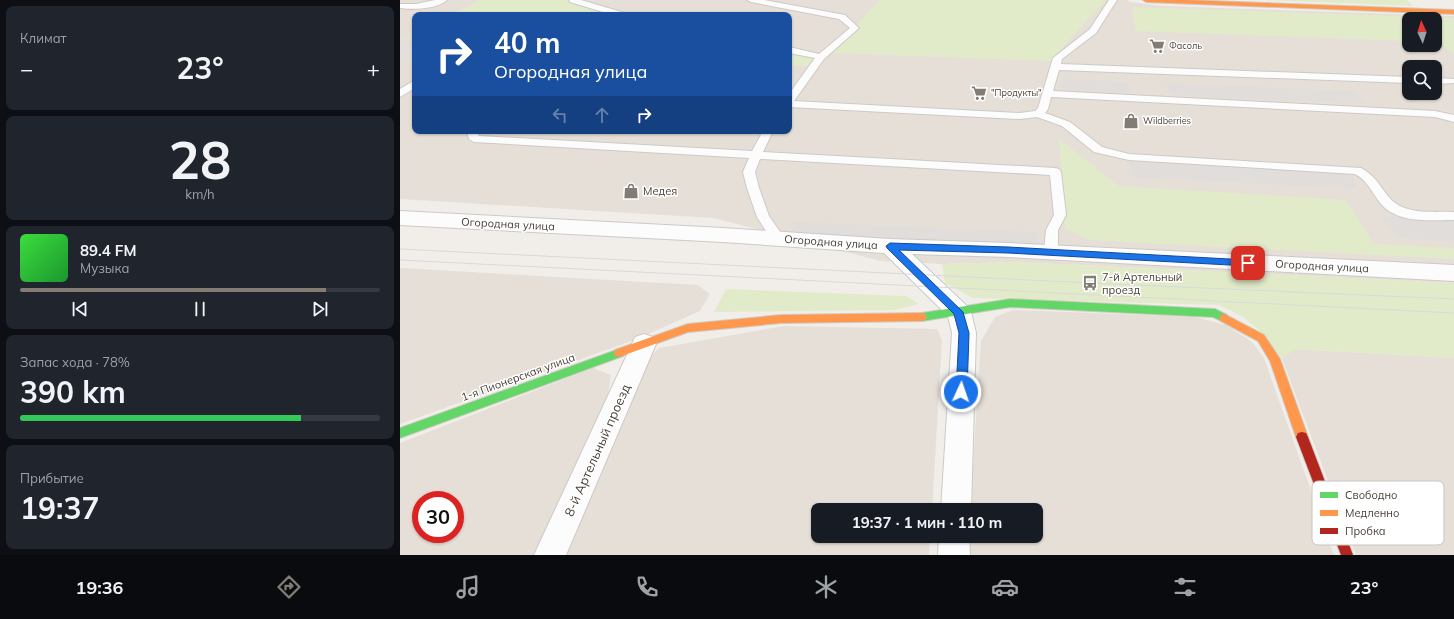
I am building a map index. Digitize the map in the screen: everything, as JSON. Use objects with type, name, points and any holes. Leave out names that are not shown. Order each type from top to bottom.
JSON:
[{"type":"street","points":[[1146,0],[1454,12]]},
{"type":"street","name":"Огородная улица","points":[[400,218],[890,246],[1051,252],[1454,273]]},
{"type":"street","points":[[890,246],[959,312],[964,333],[956,503]]},
{"type":"street","name":"1-я Пионерская улица","points":[[400,433],[688,328],[781,319],[928,317],[1010,303],[1215,313],[1261,338],[1275,359],[1318,481]]},
{"type":"street","name":"8-й Артельный проезд","points":[[550,555],[644,344]]},
{"type":"street","points":[[954,543],[954,555]]},
{"type":"street","name":"1-я Пионерская улица","points":[[1343,545],[1347,555]]},
{"type":"lane","points":[[400,6],[408,7],[434,4],[443,0]]},
{"type":"lane","points":[[572,0],[612,12]]},
{"type":"lane","points":[[751,0],[842,17],[855,28],[821,58],[792,99]]},
{"type":"lane","points":[[1038,114],[1043,108],[1048,94],[1058,58],[1093,31],[1113,0]]},
{"type":"lane","points":[[792,51],[821,58]]},
{"type":"lane","points":[[1056,67],[1402,80]]},
{"type":"lane","points":[[1442,81],[1452,81]]},
{"type":"lane","points":[[400,94],[412,85]]},
{"type":"lane","points":[[1048,94],[1435,114],[1444,115],[1454,119]]},
{"type":"lane","points":[[792,103],[1020,116],[1038,114],[1066,124],[1098,150],[1112,154],[1128,157],[1357,171],[1366,175],[1387,203],[1401,213],[1454,216]]},
{"type":"lane","points":[[473,134],[474,138],[1055,172],[1060,215],[1052,230],[1051,252]]},
{"type":"lane","points":[[766,134],[749,172],[763,217],[778,239]]},
{"type":"shaded area","points":[[400,0],[1127,0],[1131,2],[1162,6],[1402,14],[1402,52],[1442,52],[1442,16],[1454,16],[1454,283],[1014,262],[942,264],[881,261],[713,218],[400,199],[400,62],[412,55],[412,134],[792,134],[792,12],[412,12],[412,39],[400,38]]},
{"type":"shaded area","points":[[400,38],[412,39],[412,55],[400,62]]},
{"type":"shaded area","points":[[1062,79],[1127,82],[1130,93],[1063,90]]},
{"type":"shaded area","points":[[1166,83],[1355,91],[1365,104],[1171,95]]},
{"type":"shaded area","points":[[1129,162],[1348,173],[1358,189],[1133,177]]},
{"type":"shaded area","points":[[1383,217],[1454,221],[1454,242],[1397,238]]},
{"type":"shaded area","points":[[794,222],[1037,232],[1038,245],[790,235]]},
{"type":"shaded area","points":[[400,268],[698,285],[710,294],[700,311],[637,339],[400,424]]},
{"type":"shaded area","points":[[1013,310],[1195,317],[1226,325],[1252,342],[1264,358],[1312,493],[1312,545],[1330,545],[1334,555],[967,555],[968,543],[1043,543],[1043,503],[970,503],[981,341],[995,317]]},
{"type":"shaded area","points":[[784,326],[937,329],[942,340],[932,503],[811,503],[811,543],[930,543],[929,555],[562,555],[650,357],[659,348]]},
{"type":"shaded area","points":[[1294,349],[1454,358],[1454,555],[1356,555],[1352,545],[1444,545],[1444,481],[1328,481],[1282,359]]},
{"type":"shaded area","points":[[593,368],[611,375],[605,413],[539,555],[400,555],[400,443]]},
{"type":"green space","points":[[479,0],[572,0],[606,12],[457,12]]},
{"type":"green space","points":[[879,0],[1106,0],[1050,61],[831,53]]},
{"type":"green space","points":[[1263,0],[1407,0],[1413,6]]},
{"type":"green space","points":[[1132,7],[1402,16],[1402,41],[1136,31]]},
{"type":"green space","points":[[1442,18],[1454,18],[1454,54],[1442,45]]},
{"type":"green space","points":[[792,54],[815,58],[808,66],[792,66]]},
{"type":"green space","points":[[1059,139],[1119,186],[1346,200],[1374,244],[1454,248],[1454,259],[1088,240],[1065,228]]},
{"type":"green space","points":[[1014,262],[1454,283],[1454,358],[1295,349],[1282,359],[1259,330],[1243,317],[1219,305],[973,298],[945,283],[942,264]]},
{"type":"green space","points":[[726,289],[906,296],[919,304],[894,310],[714,312]]},
{"type":"tram line","points":[[400,249],[1090,283],[1454,299]]},
{"type":"tram line","points":[[400,260],[1454,313]]},
{"type":"traffic: fast","points":[[922,317],[1010,303],[1215,313],[1224,318]]},
{"type":"traffic: fast","points":[[400,433],[619,353]]},
{"type":"traffic: slow","points":[[1146,0],[1454,12]]},
{"type":"traffic: slow","points":[[619,353],[688,328],[781,319],[922,317]]},
{"type":"traffic: slow","points":[[1224,318],[1261,338],[1275,359],[1302,437]]},
{"type":"traffic: jam","points":[[1302,437],[1319,481]]},
{"type":"traffic: jam","points":[[1343,545],[1347,555]]},
{"type":"place","name":"Фасоль","points":[[1157,46]]},
{"type":"place","name":"\"Продукты\"","points":[[979,93]]},
{"type":"place","name":"Wildberries","points":[[1131,121]]},
{"type":"place","name":"Медея","points":[[631,191]]},
{"type":"place","name":"7-й Артельный проезд","points":[[1090,283]]},
{"type":"route","points":[[961,392],[964,333],[959,312],[890,246],[1008,250],[1248,263]]}]
